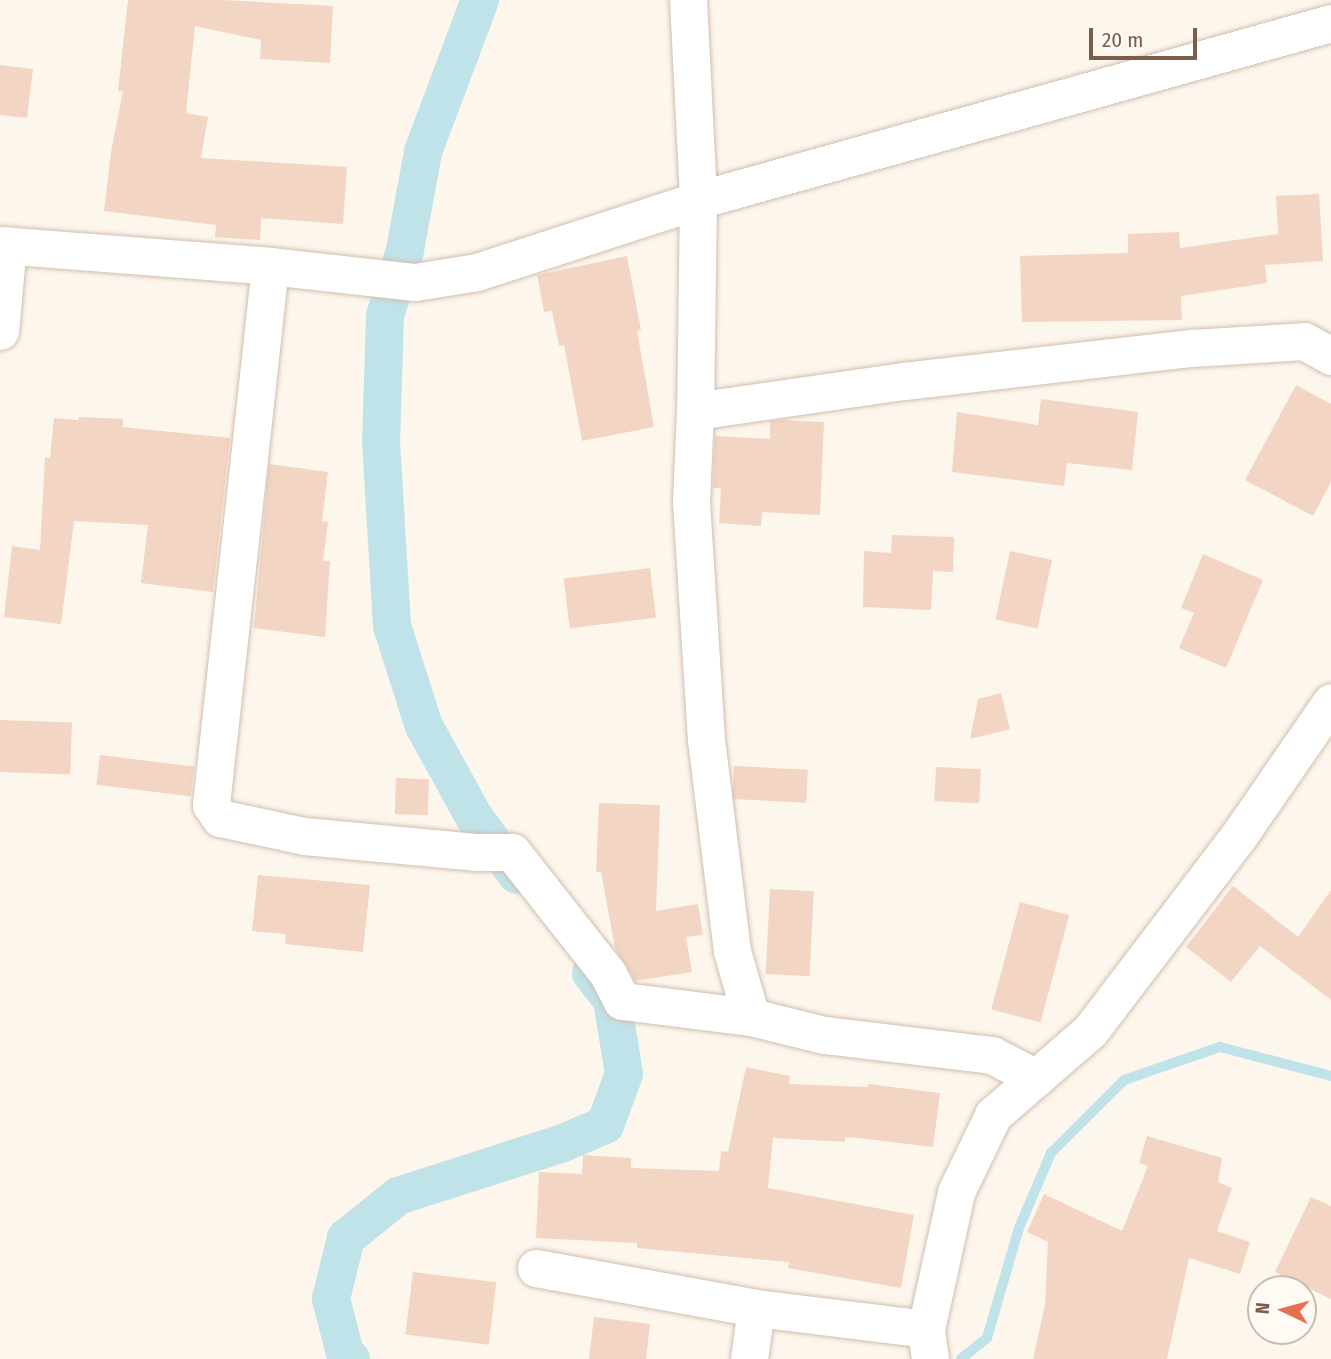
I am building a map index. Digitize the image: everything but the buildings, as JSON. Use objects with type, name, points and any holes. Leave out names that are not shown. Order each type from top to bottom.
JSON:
[{"type":"street","points":[[688,0],[698,200],[691,502],[706,740],[732,951],[751,1017]]},
{"type":"street","points":[[0,331],[4,245],[415,282],[477,272],[698,200],[1331,23]]},
{"type":"street","points":[[270,267],[211,805],[220,818],[236,824],[304,836],[475,852],[512,852],[608,974],[622,1001],[751,1017],[824,1035],[992,1055],[1036,1078]]},
{"type":"street","points":[[695,411],[904,381],[1191,348],[1304,341],[1331,356]]},
{"type":"street","points":[[536,1268],[756,1308],[928,1344],[956,1192],[993,1115],[1090,1031],[1240,834],[1331,702]]},
{"type":"street","points":[[749,1359],[756,1308]]},
{"type":"waterway","points":[[480,0],[423,152],[405,250],[385,316],[381,441],[392,626],[424,726],[474,817],[517,875]]},
{"type":"waterway","points":[[351,1359],[345,1353],[331,1299],[346,1238],[398,1196],[563,1143],[605,1125],[624,1074],[612,1000],[591,973]]},
{"type":"waterway","points":[[961,1359],[987,1338],[1019,1228],[1051,1153],[1124,1080],[1220,1047],[1331,1076]]}]
